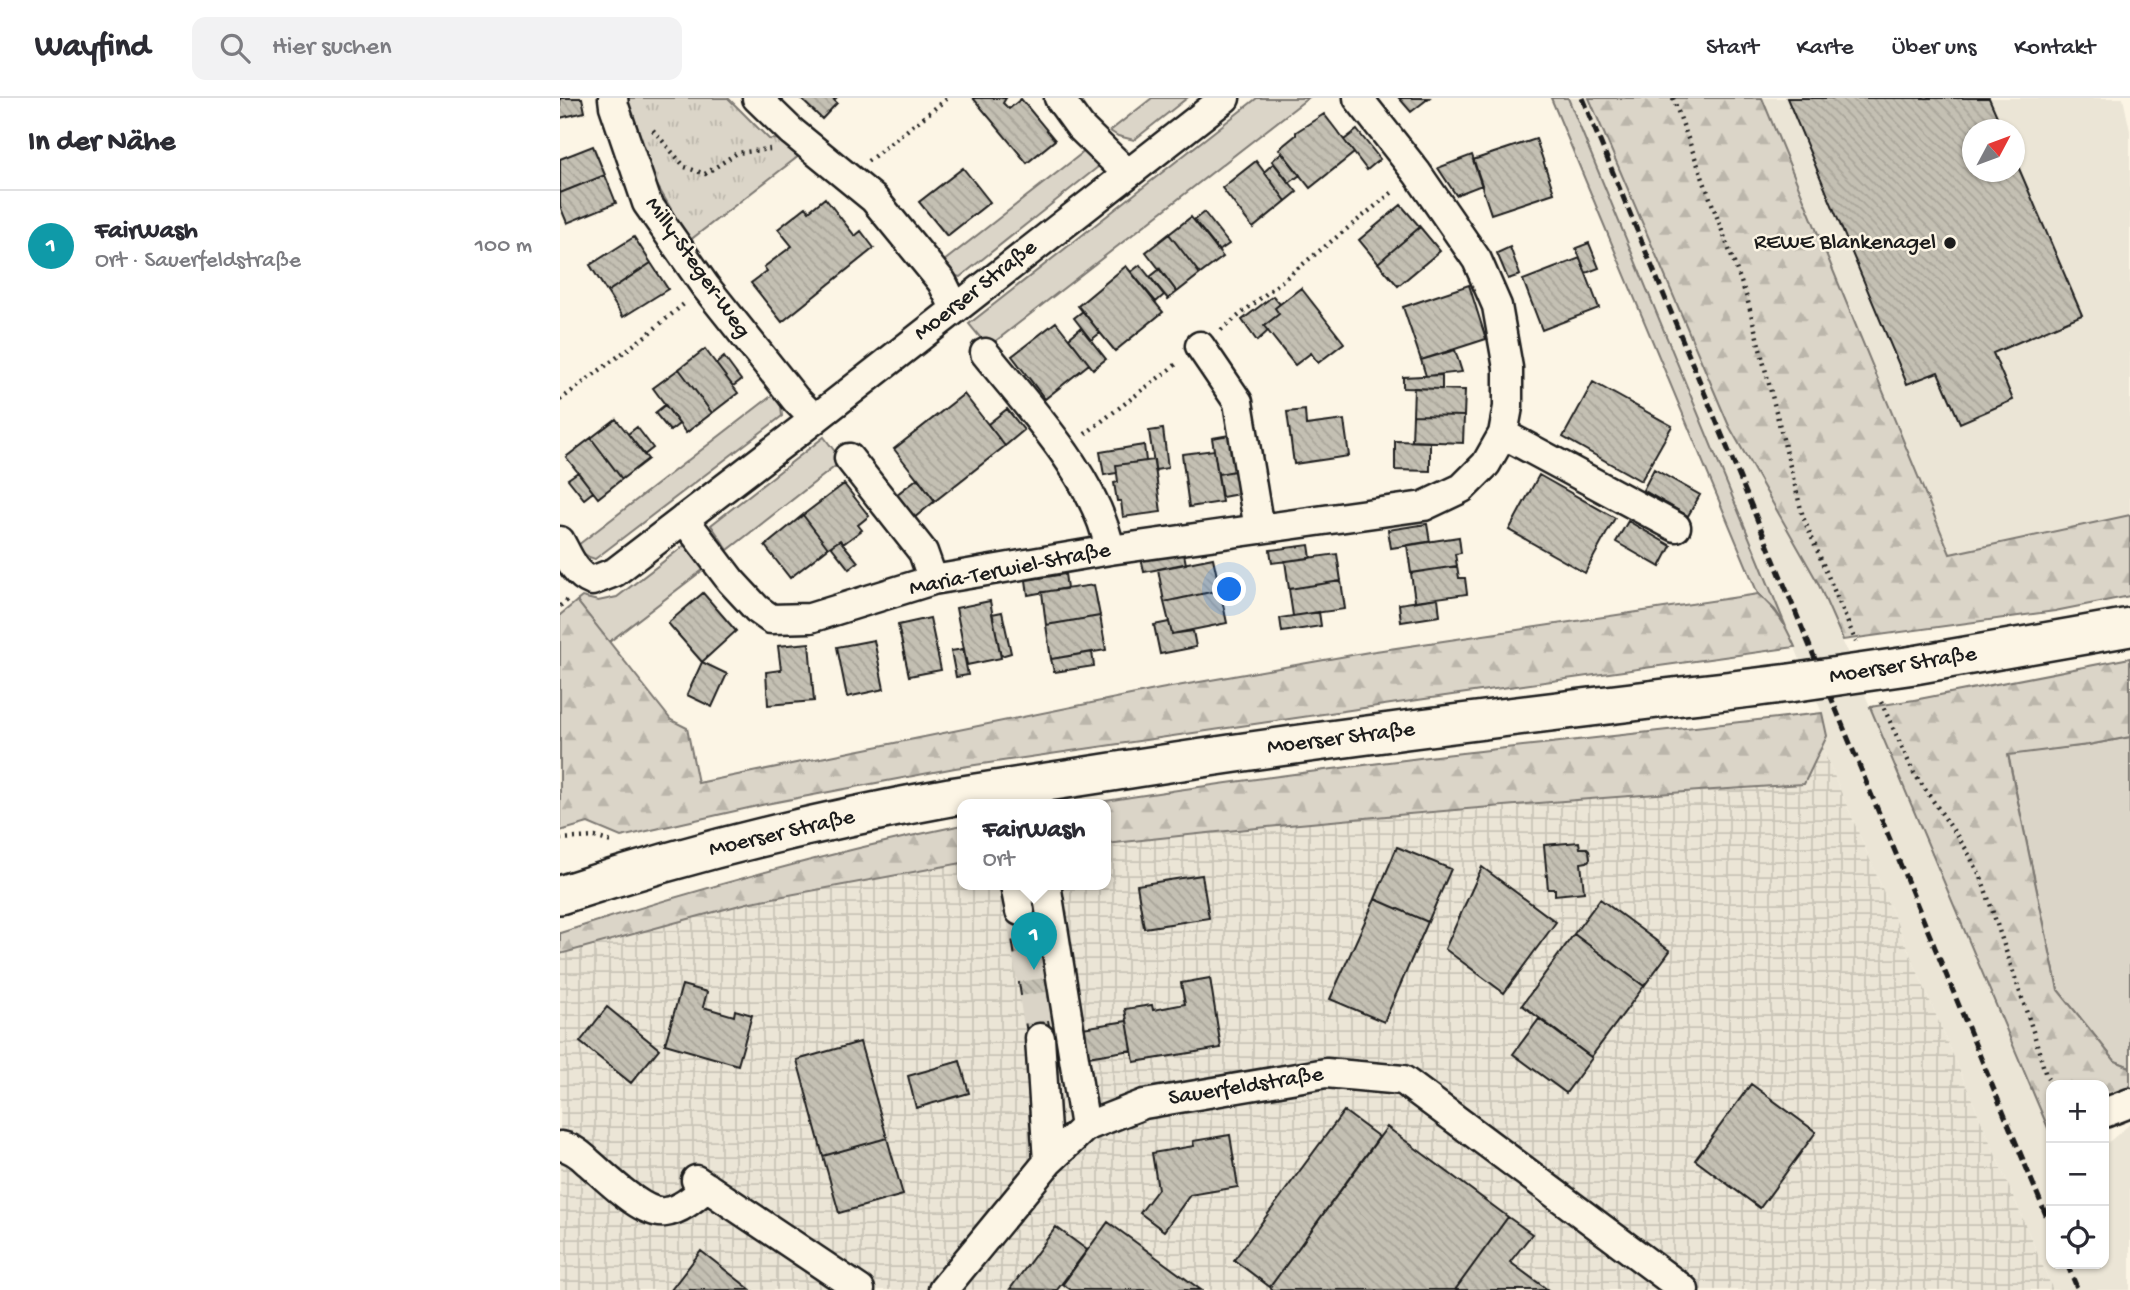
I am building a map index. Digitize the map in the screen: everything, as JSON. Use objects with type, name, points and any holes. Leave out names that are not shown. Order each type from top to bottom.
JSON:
[{"type":"main road","name":"Moerser Straße","points":[[560,895],[726,847],[949,797],[1237,752],[1790,683],[1914,665],[2130,627]]},
{"type":"street","points":[[757,98],[804,142],[874,199],[942,282],[955,308]]},
{"type":"street","points":[[1059,98],[1080,127],[1127,173]]},
{"type":"street","name":"Moerser Straße","points":[[560,541],[584,578],[592,581],[615,572],[815,419],[1224,98]]},
{"type":"street","name":"Maria-Terwiel-Straße","points":[[684,519],[731,581],[771,619],[810,618],[933,580],[1110,550],[1424,506],[1462,488],[1486,464],[1503,434],[1508,407],[1508,368],[1497,306],[1477,260],[1417,173],[1358,98]]},
{"type":"street","name":"Milly-Steger-Weg","points":[[613,102],[647,203],[705,286],[796,400],[815,419]]},
{"type":"street","points":[[1200,346],[1238,402],[1259,530]]},
{"type":"street","points":[[985,353],[1063,451],[1095,506],[1108,537],[1110,550]]},
{"type":"street","points":[[1503,434],[1676,527]]},
{"type":"street","points":[[849,458],[923,552],[933,580]]},
{"type":"street","points":[[1016,890],[1020,911]]},
{"type":"street","points":[[1047,890],[1085,1127]]},
{"type":"street","points":[[1041,1038],[1048,1162]]},
{"type":"street","name":"Sauerfeldstraße","points":[[943,1290],[1048,1162],[1085,1127],[1144,1104],[1326,1073],[1403,1080],[1684,1290]]},
{"type":"street","points":[[2109,1111],[2130,1102]]},
{"type":"street","points":[[560,1146],[583,1157],[641,1206],[663,1213],[684,1205],[702,1184],[859,1290]]},
{"type":"path","points":[[849,177],[948,98]]},
{"type":"path","points":[[1673,98],[1747,298],[1803,517],[1857,646]]},
{"type":"path","points":[[613,102],[656,133],[685,167],[705,174],[737,153],[804,142]]},
{"type":"path","points":[[1063,451],[1417,173]]},
{"type":"path","points":[[560,400],[648,334],[705,286]]},
{"type":"path","points":[[1879,698],[1914,773],[1966,849],[1981,877],[2049,1080]]},
{"type":"shaded area","points":[[1568,98],[1589,98],[1729,426],[1818,583],[2046,1123],[2046,1269],[2109,1269],[2109,1142],[2130,1124],[2130,1290],[2053,1290],[1822,747],[1827,735],[1822,713]]},
{"type":"shaded area","points":[[1762,98],[2123,98],[2130,131],[2130,515],[1950,554]]},
{"type":"shaded area","points":[[1822,747],[2053,1290],[560,1290],[560,954],[751,902],[957,864],[957,890],[1111,890],[1111,843],[1619,796],[1803,784]]},
{"type":"green space","points":[[623,98],[728,98],[769,139],[787,140],[804,152],[685,244],[672,227],[674,214],[654,180],[639,135],[628,127]]},
{"type":"green space","points":[[1152,98],[1187,98],[1134,140],[1110,131]]},
{"type":"green space","points":[[1257,98],[1308,98],[988,347],[969,324]]},
{"type":"green space","points":[[1551,98],[1568,98],[1786,627],[1775,610],[1758,594]]},
{"type":"green space","points":[[1589,98],[1762,98],[1950,554],[2130,515],[2130,596],[2055,611],[1843,640],[1818,583],[1729,426]]},
{"type":"green space","points":[[1090,147],[1099,163],[1098,167],[960,277],[950,274],[939,265]]},
{"type":"green space","points":[[774,394],[781,406],[782,416],[595,559],[581,550],[578,545]]},
{"type":"green space","points":[[824,437],[842,461],[728,550],[711,525]]},
{"type":"green space","points":[[685,545],[693,548],[708,566],[609,642],[577,601],[582,597],[598,601],[617,597]]},
{"type":"green space","points":[[1758,594],[1780,618],[1795,647],[955,768],[766,804],[621,837],[588,823],[560,831],[560,615],[577,601],[671,720],[687,728],[698,783],[1160,689],[1369,652]]},
{"type":"green space","points":[[2130,658],[2130,737],[2008,755],[2058,990],[2115,1061],[2130,1067],[2130,1090],[2109,1095],[2109,1080],[2046,1080],[2046,1123],[1870,707]]},
{"type":"green space","points":[[1822,713],[1827,736],[1804,784],[1455,810],[1111,843],[1111,800],[1362,765]]},
{"type":"green space","points":[[2130,737],[2130,1067],[2115,1061],[2058,990],[2008,754],[2088,745]]},
{"type":"green space","points":[[957,826],[957,864],[751,902],[560,954],[560,933],[760,873]]},
{"type":"building","points":[[560,98],[582,98],[585,112],[560,118]]},
{"type":"building","points":[[800,98],[836,98],[834,100],[837,103],[822,119]]},
{"type":"building","points":[[973,98],[1006,98],[1003,103],[1009,109],[1021,99],[1055,140],[1027,163]]},
{"type":"building","points":[[1399,98],[1429,98],[1411,112]]},
{"type":"building","name":"REWE Blankenagel","points":[[1787,98],[1989,98],[1998,119],[1962,119],[1962,182],[2025,182],[2082,315],[1993,353],[2013,400],[1960,423],[1938,372],[1907,384]]},
{"type":"building","points":[[1324,114],[1354,153],[1310,188],[1279,149],[1296,135],[1296,132]]},
{"type":"building","points":[[1357,130],[1380,159],[1367,170],[1344,140]]},
{"type":"building","points":[[1536,139],[1554,193],[1491,214],[1473,160]]},
{"type":"building","points":[[593,146],[605,175],[560,193],[560,159]]},
{"type":"building","points":[[1282,152],[1300,175],[1289,183],[1272,161]]},
{"type":"building","points":[[1472,155],[1482,185],[1456,195],[1438,168]]},
{"type":"building","points":[[1256,161],[1286,201],[1253,228],[1222,188]]},
{"type":"building","points":[[1274,163],[1297,192],[1286,201],[1264,172]]},
{"type":"building","points":[[963,168],[990,202],[947,236],[919,202]]},
{"type":"building","points":[[605,175],[616,203],[567,223],[560,206],[560,193]]},
{"type":"building","points":[[825,198],[855,236],[861,231],[874,248],[782,322],[751,283],[767,271],[764,267],[792,246],[778,229],[806,207],[809,211]]},
{"type":"building","points":[[1401,205],[1420,227],[1378,263],[1359,240]]},
{"type":"building","points":[[1204,212],[1229,244],[1219,251],[1194,220]]},
{"type":"building","points":[[1191,217],[1223,257],[1200,274],[1169,234]]},
{"type":"building","points":[[1420,227],[1440,251],[1398,286],[1378,263]]},
{"type":"building","points":[[1169,234],[1200,274],[1177,292],[1146,252]]},
{"type":"building","points":[[634,237],[651,263],[607,292],[590,265]]},
{"type":"building","points":[[1589,243],[1599,268],[1586,273],[1576,248]]},
{"type":"building","points":[[1510,247],[1520,275],[1508,279],[1497,253]]},
{"type":"building","points":[[1580,258],[1599,308],[1542,330],[1523,280]]},
{"type":"building","points":[[651,263],[668,289],[623,317],[607,292]]},
{"type":"building","points":[[1140,265],[1164,295],[1156,302],[1131,272]]},
{"type":"building","points":[[1126,266],[1163,312],[1115,351],[1078,306]]},
{"type":"building","points":[[1160,269],[1177,292],[1168,299],[1150,277]]},
{"type":"building","points":[[1469,285],[1486,339],[1421,360],[1403,307]]},
{"type":"building","points":[[1301,288],[1344,343],[1318,363],[1311,353],[1295,365],[1264,326],[1279,314],[1275,308]]},
{"type":"building","points":[[1273,296],[1280,304],[1275,308],[1279,314],[1264,326],[1268,331],[1257,341],[1242,320]]},
{"type":"building","points":[[1083,311],[1100,333],[1091,340],[1074,318]]},
{"type":"building","points":[[1056,322],[1089,364],[1045,399],[1012,356]]},
{"type":"building","points":[[1081,328],[1106,359],[1093,369],[1069,338]]},
{"type":"building","points":[[705,349],[738,393],[712,413],[679,369]]},
{"type":"building","points":[[1455,350],[1462,372],[1426,376],[1421,360]]},
{"type":"building","points":[[724,357],[741,380],[733,386],[716,364]]},
{"type":"building","points":[[679,369],[712,413],[686,433],[653,388]]},
{"type":"building","points":[[1442,375],[1442,389],[1403,388],[1403,377]]},
{"type":"building","points":[[1593,382],[1672,426],[1641,481],[1563,437]]},
{"type":"building","points":[[1414,388],[1465,390],[1464,416],[1413,415]]},
{"type":"building","points":[[964,394],[1005,446],[935,501],[894,449]]},
{"type":"building","points":[[665,405],[679,424],[670,431],[655,413]]},
{"type":"building","points":[[1007,409],[1024,430],[1005,446],[988,424]]},
{"type":"building","points":[[1305,410],[1306,425],[1344,420],[1349,456],[1294,464],[1287,412]]},
{"type":"building","points":[[1413,415],[1464,416],[1463,443],[1412,441]]},
{"type":"building","points":[[616,419],[648,459],[622,479],[591,438]]},
{"type":"building","points":[[637,427],[653,448],[644,455],[628,434]]},
{"type":"building","points":[[1163,429],[1168,468],[1155,470],[1149,431]]},
{"type":"building","points":[[1230,435],[1235,471],[1218,474],[1212,438]]},
{"type":"building","points":[[591,438],[622,479],[598,498],[566,457]]},
{"type":"building","points":[[1395,441],[1430,442],[1430,471],[1395,470]]},
{"type":"building","points":[[1144,445],[1146,461],[1116,465],[1117,473],[1104,475],[1100,452]]},
{"type":"building","points":[[1214,450],[1222,502],[1189,507],[1182,454]]},
{"type":"building","points":[[1154,460],[1161,512],[1123,517],[1121,501],[1117,501],[1114,483],[1118,482],[1116,465]]},
{"type":"building","points":[[1654,469],[1700,495],[1688,516],[1643,490]]},
{"type":"building","points":[[1235,471],[1239,494],[1222,497],[1218,474]]},
{"type":"building","points":[[578,472],[593,492],[584,499],[568,479]]},
{"type":"building","points":[[1539,475],[1615,518],[1585,573],[1509,530]]},
{"type":"building","points":[[918,478],[935,501],[914,518],[896,495]]},
{"type":"building","points":[[844,484],[869,516],[858,525],[862,530],[843,544],[840,540],[828,548],[803,515]]},
{"type":"building","points":[[803,515],[828,548],[790,578],[765,546]]},
{"type":"building","points":[[1628,521],[1671,546],[1660,567],[1616,542]]},
{"type":"building","points":[[1427,524],[1430,542],[1391,548],[1388,530]]},
{"type":"building","points":[[1459,537],[1461,553],[1455,554],[1457,566],[1411,573],[1407,545]]},
{"type":"building","points":[[840,540],[858,562],[849,569],[831,546]]},
{"type":"building","points":[[1309,545],[1311,558],[1272,563],[1270,550]]},
{"type":"building","points":[[1183,549],[1186,564],[1144,572],[1141,557]]},
{"type":"building","points":[[1337,554],[1341,581],[1289,589],[1285,561]]},
{"type":"building","points":[[1213,558],[1220,590],[1164,602],[1158,569]]},
{"type":"building","points":[[1457,566],[1459,578],[1465,578],[1467,594],[1415,601],[1411,573]]},
{"type":"building","points":[[1065,574],[1067,588],[1028,595],[1026,580]]},
{"type":"building","points":[[1341,581],[1345,609],[1293,616],[1289,589]]},
{"type":"building","points":[[1094,585],[1100,616],[1046,625],[1042,592]]},
{"type":"building","points":[[1220,590],[1227,623],[1172,634],[1164,602]]},
{"type":"building","points":[[703,593],[736,631],[702,662],[668,623]]},
{"type":"building","points":[[1438,598],[1440,616],[1401,622],[1399,604]]},
{"type":"building","points":[[990,601],[1001,658],[967,665],[956,608]]},
{"type":"building","points":[[1002,612],[1011,653],[1001,656],[992,614]]},
{"type":"building","points":[[1319,612],[1321,626],[1282,632],[1280,618]]},
{"type":"building","points":[[1100,616],[1106,650],[1051,659],[1046,625]]},
{"type":"building","points":[[930,618],[941,670],[909,676],[898,625]]},
{"type":"building","points":[[1169,622],[1172,634],[1193,631],[1196,647],[1160,654],[1154,625]]},
{"type":"building","points":[[874,640],[884,689],[847,697],[837,647]]},
{"type":"building","points":[[809,643],[814,701],[768,705],[766,672],[781,670],[778,646]]},
{"type":"building","points":[[963,649],[968,675],[956,677],[951,651]]},
{"type":"building","points":[[1092,652],[1094,666],[1054,672],[1051,659]]},
{"type":"building","points":[[702,662],[727,674],[712,707],[687,695]]},
{"type":"building","points":[[1579,842],[1580,848],[1589,850],[1590,859],[1581,863],[1584,892],[1555,895],[1555,889],[1548,889],[1544,845]]},
{"type":"building","points":[[1397,847],[1451,869],[1428,922],[1375,899]]},
{"type":"building","points":[[1482,867],[1556,922],[1504,993],[1445,949]]},
{"type":"building","points":[[1202,875],[1209,918],[1144,928],[1137,885]]},
{"type":"building","points":[[1375,899],[1428,922],[1384,1022],[1330,999]]},
{"type":"building","points":[[1600,899],[1670,951],[1644,986],[1574,934]]},
{"type":"building","points":[[1041,909],[1055,996],[1044,998],[1051,1036],[1028,1040],[1008,913]]},
{"type":"building","points":[[1574,934],[1644,986],[1591,1057],[1522,1005]]},
{"type":"building","points":[[1210,978],[1221,1048],[1134,1062],[1125,1009],[1152,1005],[1153,1010],[1185,1004],[1181,983]]},
{"type":"building","points":[[682,985],[707,992],[703,1007],[734,1016],[735,1010],[752,1015],[738,1065],[665,1044]]},
{"type":"building","points":[[607,1007],[659,1049],[631,1083],[580,1042]]},
{"type":"building","points":[[1539,1019],[1592,1058],[1566,1093],[1513,1054]]},
{"type":"building","points":[[1127,1021],[1132,1050],[1087,1057],[1082,1028]]},
{"type":"building","points":[[860,1042],[887,1138],[823,1156],[797,1060]]},
{"type":"building","points":[[960,1061],[969,1093],[916,1108],[908,1076]]},
{"type":"building","points":[[1751,1084],[1816,1132],[1760,1208],[1695,1160]]},
{"type":"building","points":[[1344,1111],[1379,1137],[1270,1287],[1234,1260]]},
{"type":"building","points":[[1387,1127],[1508,1217],[1455,1290],[1273,1290],[1270,1287]]},
{"type":"building","points":[[1230,1135],[1238,1187],[1190,1195],[1164,1231],[1140,1213],[1158,1189],[1152,1153],[1194,1146],[1193,1141]]},
{"type":"building","points":[[887,1138],[903,1195],[839,1213],[823,1156]]},
{"type":"building","points":[[1508,1217],[1532,1234],[1510,1262],[1548,1290],[1455,1290]]},
{"type":"building","points":[[1108,1222],[1201,1290],[1071,1290],[1063,1284]]},
{"type":"building","points":[[1056,1227],[1087,1250],[1057,1290],[1010,1289]]},
{"type":"building","points":[[701,1251],[751,1290],[671,1290]]},
{"type":"tunnel","points":[[1020,911],[1040,1038]]},
{"type":"railway","points":[[1582,98],[2046,1215]]},
{"type":"railway","points":[[2069,1269],[2078,1290]]},
{"type":"place","name":"REWE Blankenagel","points":[[1950,243]]},
{"type":"place","name":"FairWash","points":[[1034,970]]}]
